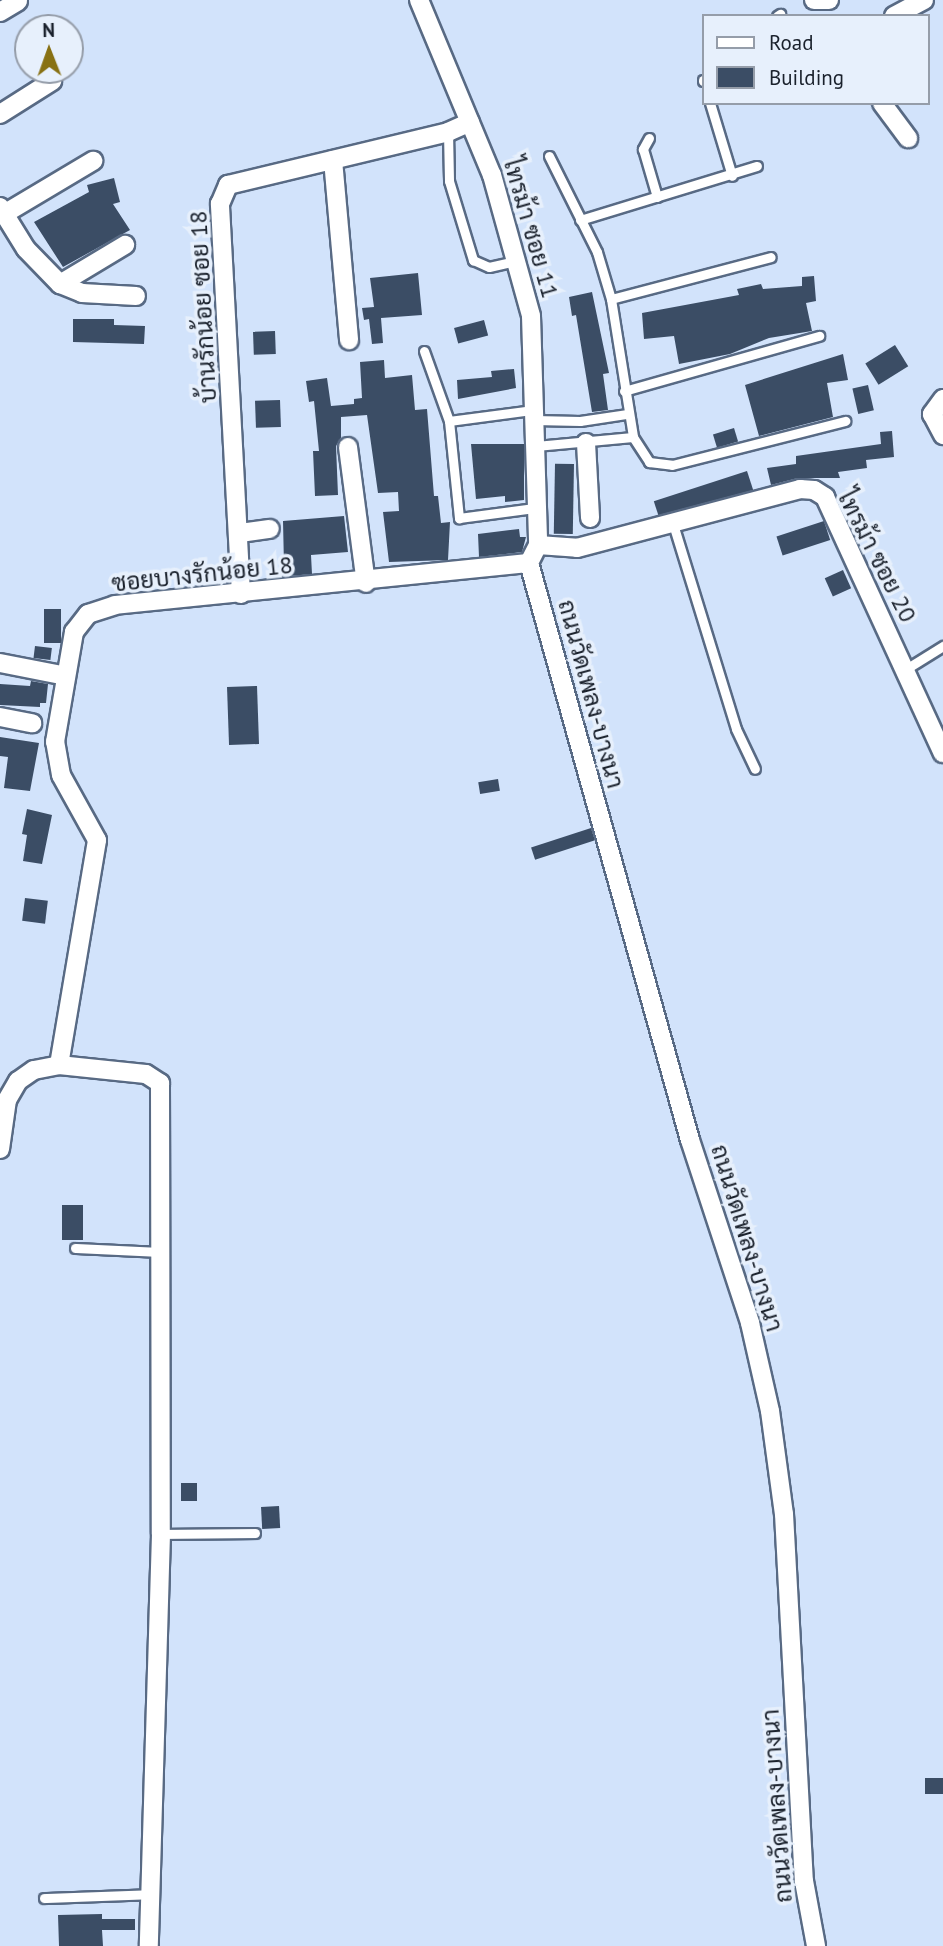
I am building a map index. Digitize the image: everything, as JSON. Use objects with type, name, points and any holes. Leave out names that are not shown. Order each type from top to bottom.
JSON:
[{"type":"street","name":"ไทรม้า ซอย 11","points":[[419,0],[470,122],[519,260],[531,316],[536,446],[534,508],[538,545]]},
{"type":"street","points":[[814,0],[829,0]]},
{"type":"street","points":[[898,14],[924,0]]},
{"type":"street","points":[[0,12],[18,1]]},
{"type":"street","points":[[0,114],[47,84]]},
{"type":"street","points":[[883,105],[908,138]]},
{"type":"street","name":"บ้านรักน้อย ซอย 18","points":[[242,594],[220,204],[228,185],[246,177],[333,160],[448,132],[470,122]]},
{"type":"street","points":[[333,160],[349,340]]},
{"type":"street","points":[[93,161],[2,210],[32,257],[60,284],[101,296],[135,296]]},
{"type":"street","points":[[60,284],[125,245]]},
{"type":"street","points":[[943,400],[932,414],[943,435]]},
{"type":"street","points":[[586,443],[590,518]]},
{"type":"street","points":[[348,447],[366,583]]},
{"type":"street","name":"ไทรม้า ซอย 20","points":[[538,545],[578,548],[800,489],[814,490],[825,498],[943,752]]},
{"type":"street","points":[[240,533],[270,529]]},
{"type":"street","points":[[529,563],[538,545]]},
{"type":"street","name":"ซอยบางรักน้อย 18","points":[[59,1065],[97,840],[61,775],[55,742],[74,632],[88,614],[115,605],[366,583],[529,563]]},
{"type":"street","name":"ถนนวัดเพลง-บางนา","points":[[529,563],[690,1140],[750,1324],[770,1412],[784,1514],[804,1881],[816,1946]]},
{"type":"street","points":[[0,663],[66,676]]},
{"type":"street","points":[[0,718],[32,723]]},
{"type":"street","points":[[0,1149],[7,1100],[18,1081],[34,1070],[59,1065],[146,1074],[160,1083],[163,1252],[161,1534],[149,1946]]},
{"type":"lane","points":[[711,105],[732,177]]},
{"type":"lane","points":[[448,132],[449,181],[473,261],[489,267],[519,260]]},
{"type":"lane","points":[[649,138],[643,149],[657,197]]},
{"type":"lane","points":[[548,156],[597,252],[611,299],[627,414],[633,437],[649,462],[672,465],[845,421]]},
{"type":"lane","points":[[580,220],[732,177],[757,166]]},
{"type":"lane","points":[[611,299],[771,257]]},
{"type":"lane","points":[[624,391],[819,336]]},
{"type":"lane","points":[[424,351],[449,421],[459,518],[534,508]]},
{"type":"lane","points":[[449,421],[534,415],[580,421],[627,414]]},
{"type":"lane","points":[[536,446],[633,437]]},
{"type":"lane","points":[[673,524],[736,729],[755,769]]},
{"type":"lane","points":[[906,668],[943,646]]},
{"type":"lane","points":[[75,1248],[163,1252]]},
{"type":"lane","points":[[161,1534],[255,1533]]},
{"type":"lane","points":[[44,1898],[151,1894]]},
{"type":"building","points":[[114,178],[120,202],[113,204],[130,230],[63,267],[34,222],[89,192],[87,185]]},
{"type":"building","points":[[418,273],[422,315],[381,318],[383,343],[372,344],[369,319],[364,320],[362,308],[374,307],[370,278]]},
{"type":"building","points":[[814,276],[816,301],[806,303],[812,331],[769,338],[730,354],[679,364],[674,336],[644,339],[642,313],[739,295],[737,289],[761,284],[763,289],[802,286],[802,277]]},
{"type":"building","points":[[592,292],[609,373],[603,374],[608,410],[592,412],[576,315],[572,316],[569,297]]},
{"type":"building","points":[[73,319],[114,319],[114,325],[145,326],[144,344],[73,342]]},
{"type":"building","points":[[484,320],[488,335],[458,343],[454,328]]},
{"type":"building","points":[[275,331],[276,354],[254,355],[253,332]]},
{"type":"building","points":[[895,345],[908,366],[879,385],[865,364]]},
{"type":"building","points":[[843,354],[848,380],[827,383],[833,417],[759,436],[745,385]]},
{"type":"building","points":[[384,360],[385,378],[412,375],[415,410],[427,409],[434,496],[438,496],[441,523],[450,522],[448,560],[389,562],[383,512],[399,511],[398,492],[378,493],[367,415],[341,417],[341,438],[336,446],[338,495],[315,496],[313,451],[319,451],[314,401],[309,402],[306,381],[327,378],[331,406],[354,404],[354,399],[362,398],[360,362]]},
{"type":"building","points":[[514,369],[516,388],[458,399],[457,380],[492,377],[491,371]]},
{"type":"building","points":[[868,385],[874,410],[858,414],[852,389]]},
{"type":"building","points":[[280,400],[281,427],[256,428],[255,401]]},
{"type":"building","points":[[734,428],[738,441],[717,448],[713,434]]},
{"type":"building","points":[[892,431],[894,457],[866,460],[867,468],[838,472],[840,478],[798,478],[771,485],[767,468],[796,464],[796,456],[881,444],[880,432]]},
{"type":"building","points":[[471,444],[524,444],[524,500],[505,502],[505,496],[476,499]]},
{"type":"building","points":[[555,464],[574,464],[573,534],[554,534]]},
{"type":"building","points":[[747,471],[753,490],[660,520],[654,501]]},
{"type":"building","points":[[344,516],[348,552],[311,555],[312,574],[279,577],[279,566],[284,566],[283,521]]},
{"type":"building","points":[[824,521],[830,540],[783,555],[776,536]]},
{"type":"building","points":[[519,529],[520,537],[526,537],[522,552],[479,557],[478,534]]},
{"type":"building","points":[[843,570],[851,588],[833,596],[825,578]]},
{"type":"building","points":[[44,609],[61,609],[61,643],[44,643]]},
{"type":"building","points":[[35,646],[52,648],[50,660],[34,658]]},
{"type":"building","points":[[31,681],[48,684],[46,703],[40,703],[40,707],[0,705],[0,684],[30,686]]},
{"type":"building","points":[[257,686],[259,744],[229,745],[227,687]]},
{"type":"building","points":[[0,737],[39,743],[30,791],[4,788],[8,757],[0,756]]},
{"type":"building","points":[[498,779],[500,791],[480,794],[478,782]]},
{"type":"building","points":[[27,809],[52,815],[42,864],[23,861],[27,835],[22,834]]},
{"type":"building","points":[[591,828],[595,840],[535,860],[531,847]]},
{"type":"building","points":[[25,898],[48,901],[45,924],[22,921]]},
{"type":"building","points":[[62,1205],[83,1205],[83,1240],[62,1240]]},
{"type":"building","points":[[181,1483],[197,1483],[197,1501],[181,1501]]},
{"type":"building","points":[[279,1506],[280,1528],[262,1529],[261,1507]]},
{"type":"building","points":[[925,1778],[943,1778],[943,1794],[925,1794]]},
{"type":"building","points":[[102,1914],[102,1919],[135,1919],[135,1930],[102,1930],[103,1946],[59,1946],[58,1915]]}]
